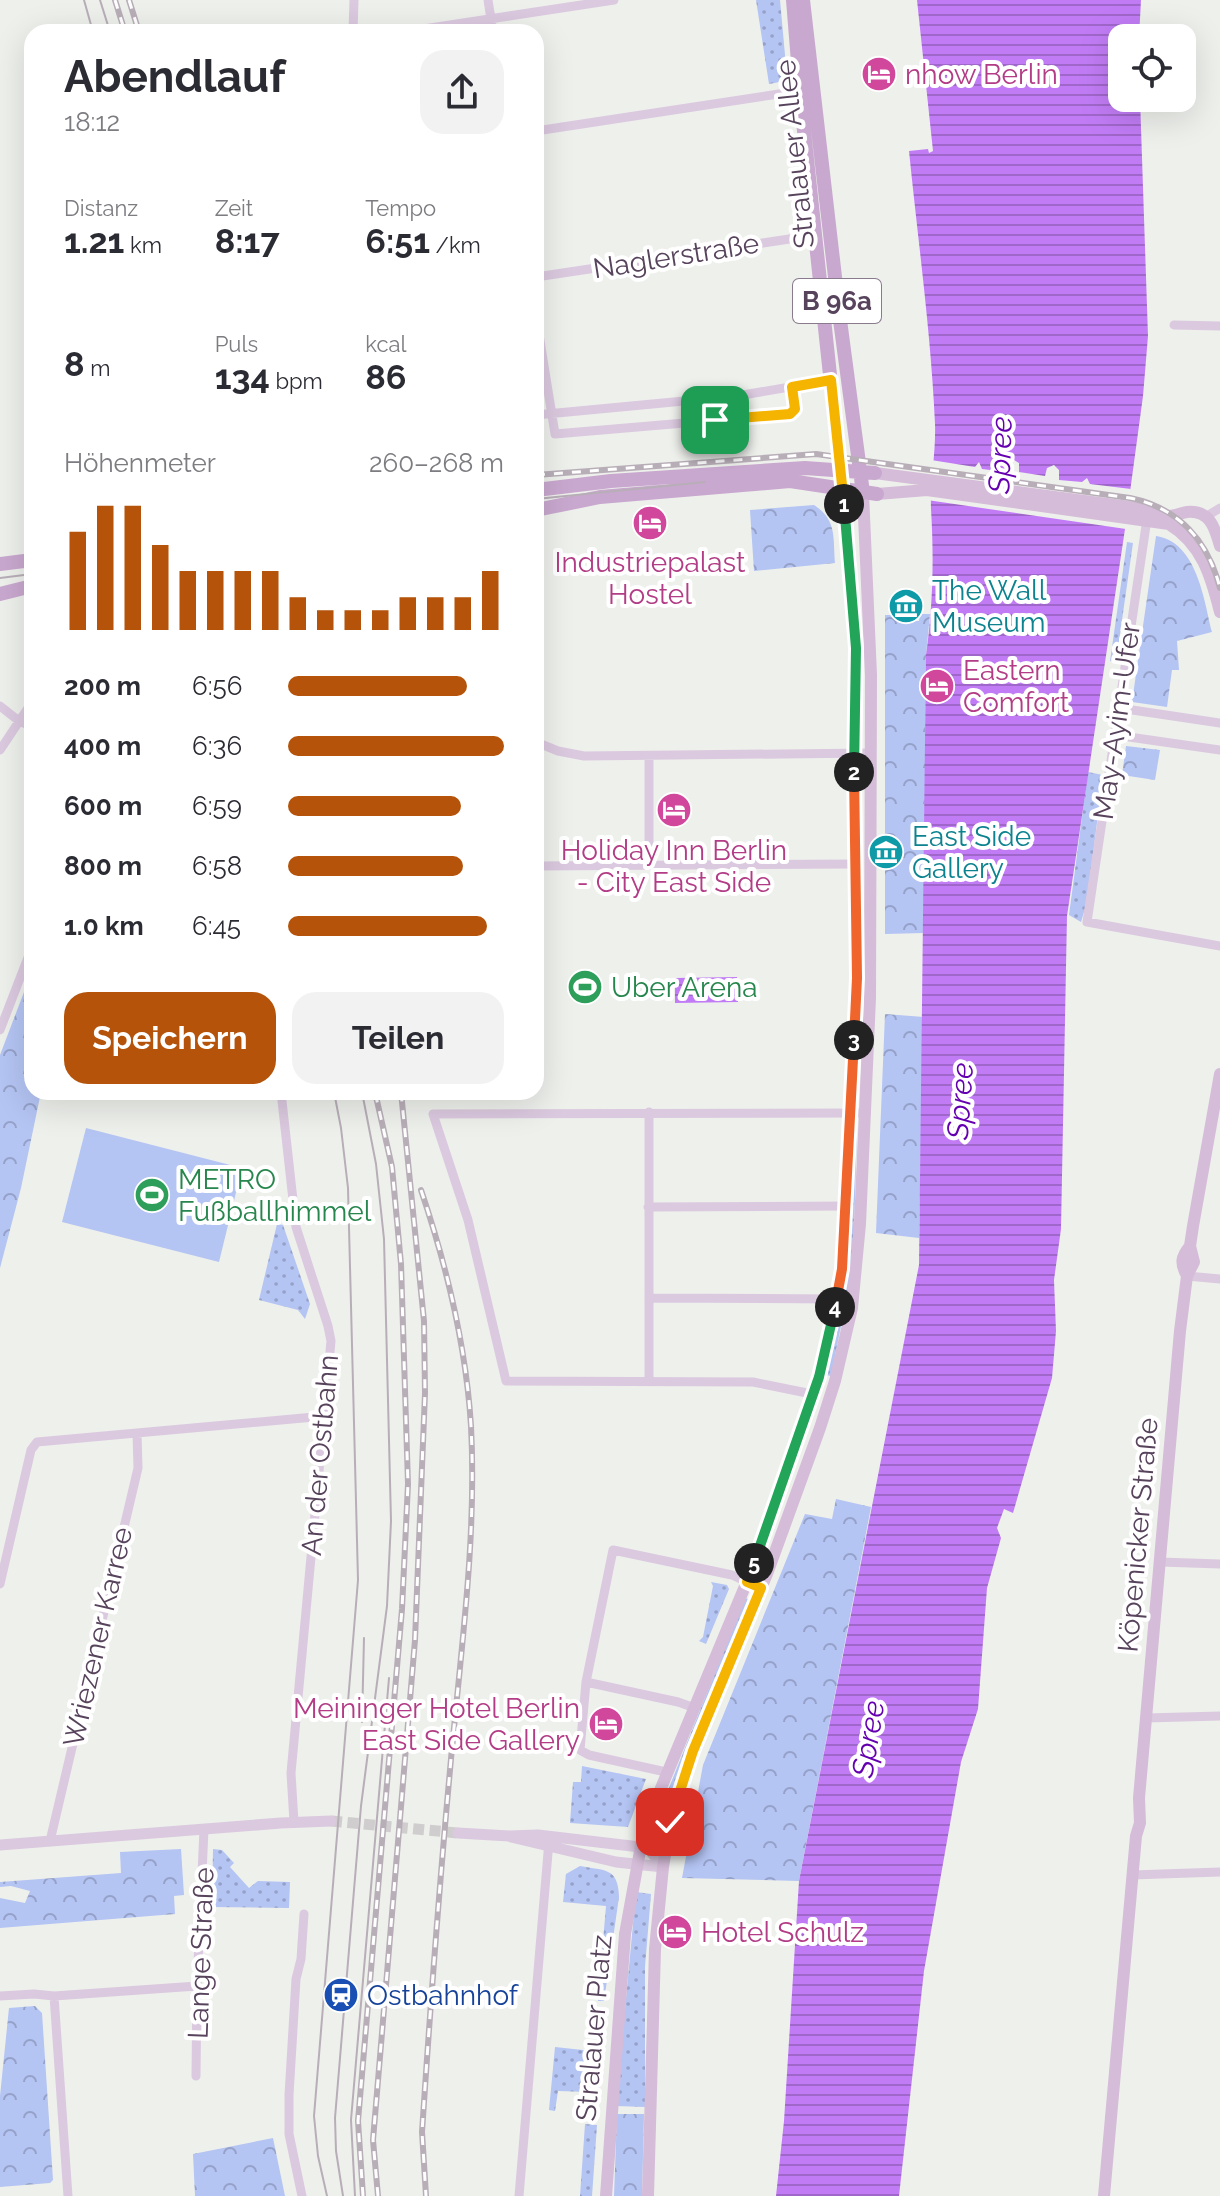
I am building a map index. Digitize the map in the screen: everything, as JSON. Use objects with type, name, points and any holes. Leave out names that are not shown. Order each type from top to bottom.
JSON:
[{"type":"main road","name":"Stralauer Allee","points":[[793,0],[838,305],[870,493]]},
{"type":"main road","name":"Stralauer Allee","points":[[803,0],[816,235],[840,469]]},
{"type":"main road","points":[[544,489],[714,473],[840,469],[1146,515],[1188,512],[1207,516],[1220,546]]},
{"type":"main road","name":"Stralauer Platz","points":[[606,2196],[625,1934],[644,1829],[747,1582],[821,1371],[842,1269],[856,988],[856,648],[840,469]]},
{"type":"main road","points":[[544,508],[600,497],[790,481],[870,493],[928,484]]},
{"type":"main road","name":"Stralauer Platz","points":[[648,2196],[655,1949],[672,1813],[685,1772],[761,1588],[830,1399],[852,1308],[860,1224],[870,998],[870,493]]},
{"type":"main road","points":[[1146,515],[1169,524],[1195,548],[1211,576],[1220,612]]},
{"type":"main road","points":[[0,564],[24,561]]},
{"type":"main road","points":[[0,594],[24,588]]},
{"type":"main road","name":"Köpenicker Straße","points":[[1104,2196],[1132,1875],[1141,1818],[1139,1798],[1187,1276],[1194,1267],[1195,1257],[1190,1246],[1220,1074]]},
{"type":"main road","points":[[812,1394],[830,1399]]},
{"type":"main road","points":[[747,1582],[761,1588]]},
{"type":"street","points":[[353,24],[354,0]]},
{"type":"street","points":[[488,0],[492,24]]},
{"type":"street","points":[[458,24],[614,0]]},
{"type":"street","points":[[544,130],[807,90]]},
{"type":"street","name":"Naglerstraße","points":[[544,276],[816,235]]},
{"type":"street","points":[[1174,325],[1220,326]]},
{"type":"street","points":[[544,368],[555,434],[790,414],[795,409],[792,387]]},
{"type":"street","points":[[544,414],[737,396],[831,380]]},
{"type":"street","points":[[1207,516],[1220,508]]},
{"type":"street","name":"May-Ayim-Ufer","points":[[1146,515],[1087,922],[1220,946]]},
{"type":"street","points":[[0,706],[24,723]]},
{"type":"street","points":[[1119,708],[1220,723]]},
{"type":"street","points":[[0,750],[24,714]]},
{"type":"street","points":[[1115,735],[1220,750]]},
{"type":"street","points":[[544,745],[579,756],[870,753]]},
{"type":"street","points":[[649,756],[649,864]]},
{"type":"street","points":[[544,866],[856,864]]},
{"type":"street","points":[[1,1024],[24,967]]},
{"type":"street","name":"An der Ostbahn","points":[[282,1100],[296,1227],[330,1337],[291,1773],[294,1822]]},
{"type":"street","points":[[649,1112],[649,1381]]},
{"type":"street","points":[[812,1394],[753,1382],[506,1381],[471,1231],[433,1114],[866,1113]]},
{"type":"street","points":[[648,1207],[846,1206]]},
{"type":"street","points":[[1187,1276],[1220,1279]]},
{"type":"street","points":[[649,1298],[837,1299]]},
{"type":"street","points":[[0,1584],[34,1444],[325,1416]]},
{"type":"street","name":"Wriezener Karree","points":[[50,1841],[138,1468],[137,1433]]},
{"type":"street","points":[[666,1772],[589,1755],[580,1750],[586,1682],[613,1550],[732,1575],[747,1582]]},
{"type":"street","points":[[1160,1562],[1220,1564]]},
{"type":"street","points":[[586,1682],[695,1708]]},
{"type":"street","points":[[1146,1718],[1220,1716]]},
{"type":"street","points":[[0,1845],[331,1821]]},
{"type":"street","name":"Lange Straße","points":[[196,2076],[204,1829]]},
{"type":"street","points":[[458,1833],[528,1834],[636,1865],[663,1867]]},
{"type":"street","points":[[549,1842],[640,1847],[649,1849],[663,1867]]},
{"type":"street","points":[[519,2196],[549,1842]]},
{"type":"street","points":[[1132,1875],[1220,1872]]},
{"type":"street","points":[[302,2196],[289,2134],[296,1979],[301,1959],[304,1914]]},
{"type":"street","points":[[0,1996],[54,1996],[197,1986]]},
{"type":"street","points":[[54,1996],[68,2196]]},
{"type":"green space","points":[[756,0],[780,0],[785,81],[769,84]]},
{"type":"green space","points":[[814,505],[830,523],[835,563],[754,571],[750,510]]},
{"type":"green space","points":[[1156,536],[1181,549],[1190,561],[1202,589],[1212,632],[1177,641],[1179,670],[1172,670],[1167,707],[1132,702]]},
{"type":"green space","points":[[1127,542],[1133,543],[1116,662],[1110,661]]},
{"type":"green space","points":[[920,614],[930,614],[926,655],[924,933],[885,934],[885,615],[900,615],[900,621],[919,621]]},
{"type":"green space","points":[[1126,746],[1160,750],[1155,780],[1122,775]]},
{"type":"green space","points":[[1088,772],[1103,775],[1087,902],[1081,922],[1069,915]]},
{"type":"green space","points":[[24,992],[24,1100],[39,1100],[0,1268],[0,1055]]},
{"type":"green space","points":[[885,1014],[924,1017],[919,1238],[876,1233]]},
{"type":"green space","name":"METRO Fußballhimmel","points":[[86,1128],[242,1168],[219,1262],[62,1222]]},
{"type":"green space","points":[[854,1132],[857,1132],[853,1266],[831,1376],[826,1375],[844,1285]]},
{"type":"green space","points":[[277,1224],[283,1225],[310,1304],[305,1319],[298,1310],[259,1300]]},
{"type":"green space","points":[[836,1499],[871,1507],[799,1881],[682,1878],[703,1765],[805,1514],[832,1519]]},
{"type":"green space","points":[[711,1582],[727,1585],[729,1589],[706,1644],[699,1641],[703,1637],[713,1586]]},
{"type":"green space","points":[[745,1598],[748,1599],[664,1833],[652,1830]]},
{"type":"green space","points":[[582,1766],[646,1779],[628,1827],[570,1823],[573,1782],[581,1782]]},
{"type":"green space","points":[[181,1849],[184,1895],[174,1896],[175,1914],[0,1928],[0,1898],[25,1903],[30,1891],[11,1886],[0,1887],[0,1882],[121,1873],[120,1852]]},
{"type":"green space","points":[[213,1849],[222,1850],[234,1863],[230,1867],[249,1888],[258,1881],[290,1882],[289,1908],[212,1907]]},
{"type":"green space","points":[[580,1866],[608,1872],[613,1875],[618,1887],[604,2001],[598,2001],[606,1906],[563,1902],[566,1874]]},
{"type":"green space","points":[[636,1892],[651,1894],[645,1967],[645,2107],[616,2106]]},
{"type":"green space","points":[[35,2006],[42,2013],[53,2180],[50,2183],[0,2187],[0,2096],[9,2008]]},
{"type":"green space","points":[[555,2047],[601,2052],[597,2117],[586,2116],[588,2092],[558,2091],[555,2111],[549,2110]]},
{"type":"green space","points":[[617,2114],[644,2114],[642,2196],[614,2196]]},
{"type":"green space","points":[[585,2124],[597,2125],[592,2196],[580,2196]]},
{"type":"green space","points":[[273,2138],[285,2196],[195,2196],[193,2154]]},
{"type":"water","name":"Spree","points":[[917,0],[1141,0],[1140,24],[1108,24],[1108,112],[1140,112],[1148,336],[1125,529],[1067,916],[1061,1229],[1054,1280],[1056,1331],[1052,1378],[1013,1513],[1004,1509],[997,1528],[1001,1538],[987,1588],[978,1709],[961,1762],[924,1971],[899,2196],[776,2196],[784,2121],[799,1881],[919,1265],[926,655],[932,582],[931,498],[935,435],[927,321],[909,151],[933,151]]},
{"type":"water","points":[[737,977],[738,1002],[675,1003],[675,978]]},
{"type":"pier","points":[[931,460],[975,467],[979,462],[982,469],[1006,472],[1009,462],[1014,460],[1019,463],[1019,472],[1045,476],[1047,468],[1054,465],[1059,470],[1059,480],[1082,482],[1087,478],[1090,484],[1131,489],[1126,529],[927,500]]},
{"type":"tunnel","points":[[331,1821],[458,1833]]},
{"type":"tram line","points":[[84,0],[91,24]]},
{"type":"tram line","points":[[100,0],[108,24]]},
{"type":"tram line","points":[[544,498],[705,482]]},
{"type":"tram line","points":[[0,578],[24,575]]},
{"type":"tram line","points":[[327,2196],[318,2156],[314,2116],[358,1580],[348,1188],[336,1100]]},
{"type":"tram line","points":[[343,2196],[335,2118],[361,1806],[387,1606],[391,1521],[384,1239],[376,1164],[364,1100]]},
{"type":"tram line","points":[[362,1722],[364,1638]]},
{"type":"tram line","points":[[355,2196],[351,2120],[389,1678]]},
{"type":"railway","points":[[115,0],[122,24]]},
{"type":"railway","points":[[129,0],[136,24]]},
{"type":"railway","points":[[544,474],[816,454],[1130,498],[1163,510],[1189,529],[1208,556],[1220,588]]},
{"type":"railway","points":[[363,2196],[358,2121],[402,1609],[408,1484],[401,1264],[392,1167],[377,1100]]},
{"type":"railway","points":[[378,2196],[373,2140],[415,1640],[425,1393],[424,1321],[402,1100]]},
{"type":"railway","points":[[421,1190],[447,1277],[460,1336],[471,1426],[472,1469],[466,1598],[442,1860],[422,2132],[426,2196]]},
{"type":"place","name":"nhow Berlin","points":[[879,74]]},
{"type":"place","name":"Industriepalast Hostel","points":[[650,523]]},
{"type":"place","name":"The Wall Museum","points":[[906,606]]},
{"type":"place","name":"Eastern Comfort","points":[[937,686]]},
{"type":"place","name":"Holiday Inn Berlin - City East Side","points":[[674,810]]},
{"type":"place","name":"East Side Gallery","points":[[886,852]]},
{"type":"place","name":"Uber Arena","points":[[585,987]]},
{"type":"place","name":"METRO Fußballhimmel","points":[[152,1195]]},
{"type":"place","name":"Meininger Hotel Berlin East Side Gallery","points":[[606,1724]]},
{"type":"place","name":"Hotel Schulz","points":[[675,1932]]},
{"type":"place","name":"Ostbahnhof","points":[[341,1995]]},
{"type":"route","points":[[670,1822],[693,1751],[761,1588],[747,1582],[821,1371],[842,1269],[856,988],[856,648],[850,554],[831,380],[792,387],[795,409],[790,414],[715,420]]}]
